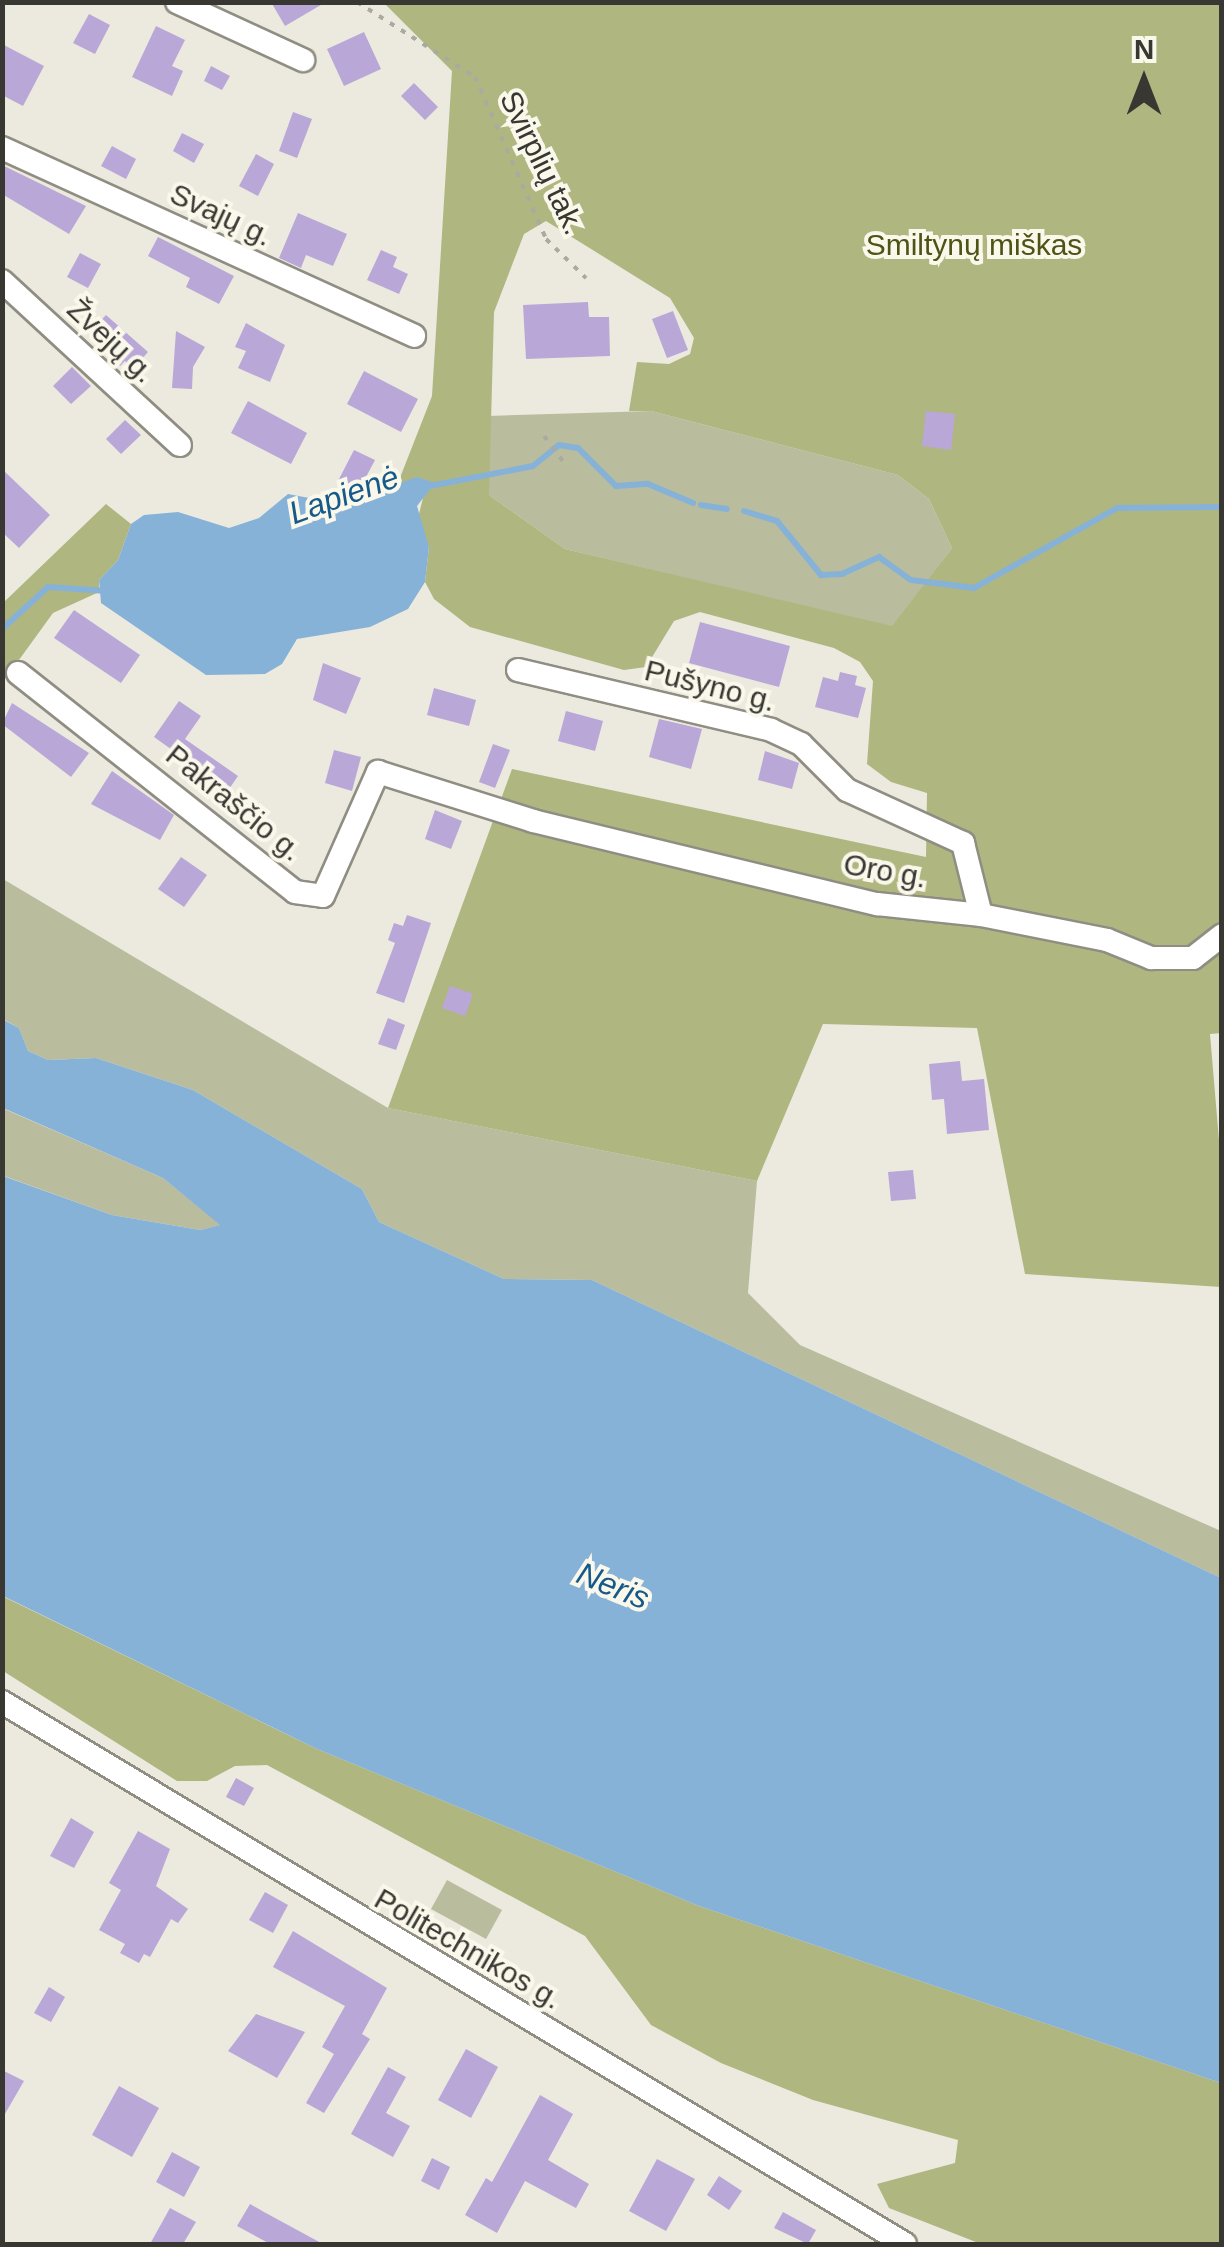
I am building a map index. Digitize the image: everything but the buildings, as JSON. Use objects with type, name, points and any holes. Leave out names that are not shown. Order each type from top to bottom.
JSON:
[{"type":"street","points":[[177,2],[303,60]]},
{"type":"street","name":"Svajų g.","points":[[2,148],[414,336]]},
{"type":"street","name":"Žvejų g.","points":[[2,281],[180,445]]},
{"type":"street","name":"Pušyno g.","points":[[518,670],[771,730],[801,744],[847,790],[963,843],[981,915]]},
{"type":"street","name":"Pakraščio g.","points":[[18,673],[296,892],[323,896],[378,772],[533,821]]},
{"type":"street","name":"Oro g.","points":[[533,821],[878,904],[981,915],[1107,940],[1151,958],[1193,958],[1222,935]]},
{"type":"street","name":"Politechnikos g.","points":[[2,1702],[905,2244]]},
{"type":"path","name":"Svirplių tak.","points":[[357,2],[475,77],[546,238],[586,278]]},
{"type":"path","points":[[544,436],[565,464]]},
{"type":"green space","name":"Smiltynų miškas","points":[[384,3],[1221,3],[1222,1033],[1210,1034],[1221,1164],[1221,1287],[1025,1274],[977,1028],[823,1024],[757,1181],[388,1108],[512,769],[926,857],[927,793],[891,782],[867,764],[873,681],[860,662],[834,648],[700,612],[674,621],[646,667],[624,670],[470,627],[434,599],[425,582],[429,547],[417,522],[424,494],[418,477],[396,488],[432,396],[452,71]],"holes":[[[546,221],[670,298],[694,338],[690,354],[669,364],[637,362],[629,411],[651,411],[898,475],[929,499],[952,548],[892,626],[565,549],[489,495],[494,312],[524,234]]]},
{"type":"green space","points":[[651,411],[898,475],[929,499],[952,548],[892,627],[565,549],[489,495],[487,416]]},
{"type":"green space","points":[[106,504],[131,524],[118,560],[99,580],[99,592],[53,613],[3,682],[3,603]]},
{"type":"green space","points":[[3,879],[388,1108],[757,1181],[748,1293],[800,1345],[1221,1531],[1221,1578],[592,1280],[504,1279],[379,1222],[362,1189],[193,1090],[96,1058],[48,1060],[28,1051],[19,1028],[3,1019]]},
{"type":"green space","points":[[2,1108],[163,1178],[221,1225],[200,1230],[112,1215],[4,1176]]},
{"type":"green space","points":[[2,1596],[317,1749],[699,1906],[1221,2083],[1221,2244],[981,2244],[889,2208],[877,2184],[955,2163],[958,2140],[813,2100],[721,2063],[651,2025],[585,1936],[267,1765],[235,1766],[207,1781],[177,1781],[3,1671]]},
{"type":"green space","points":[[447,1880],[502,1910],[486,1939],[431,1909]]},
{"type":"water","points":[[417,477],[435,483],[417,506],[429,547],[425,582],[408,609],[370,627],[297,639],[282,664],[265,674],[206,675],[101,603],[99,580],[118,560],[131,524],[144,515],[178,512],[229,528],[259,518],[288,494],[341,504]]},
{"type":"water","name":"Neris","points":[[2,1019],[19,1028],[28,1051],[48,1060],[96,1058],[193,1090],[362,1189],[379,1222],[504,1279],[592,1280],[1221,1578],[1221,2083],[699,1906],[317,1749],[3,1596],[3,1176],[112,1215],[200,1230],[220,1225],[163,1178],[3,1108]]},
{"type":"waterway","name":"Lapienė","points":[[430,486],[533,466],[559,445],[578,448],[616,486],[648,484],[693,503]]},
{"type":"waterway","name":"Lapienė","points":[[701,505],[727,509]]},
{"type":"waterway","name":"Lapienė","points":[[744,511],[777,521],[821,575],[842,574],[879,557],[911,580],[974,588],[1117,508],[1222,507]]},
{"type":"waterway","name":"Lapienė","points":[[2,629],[48,587],[107,591]]}]
